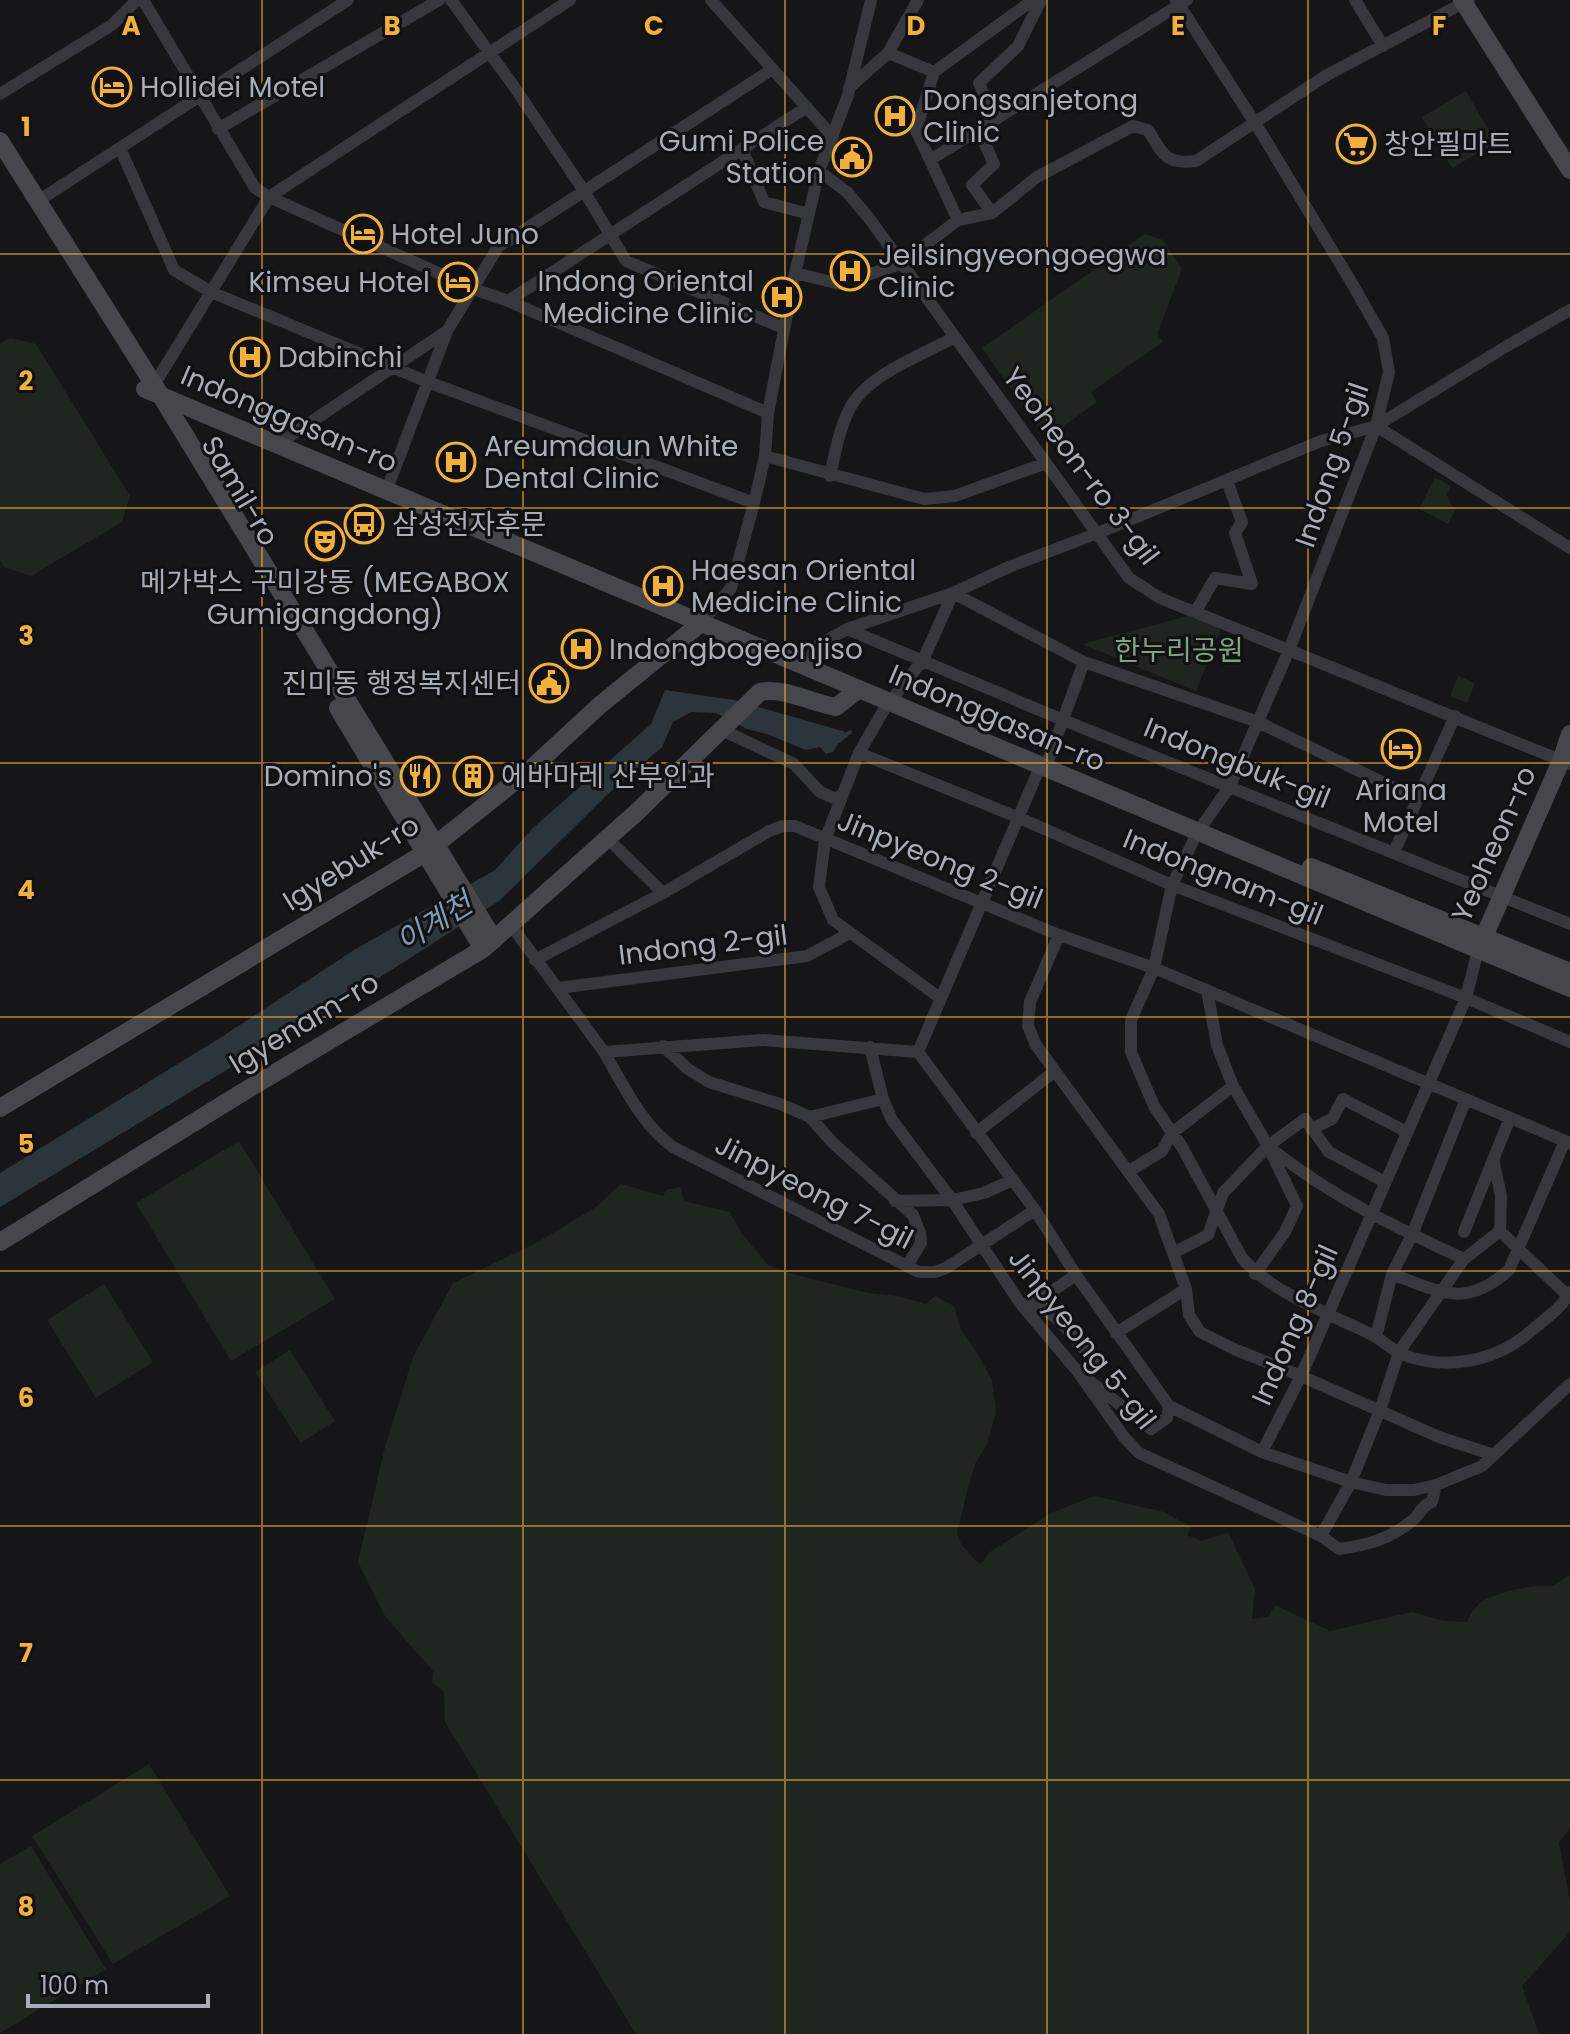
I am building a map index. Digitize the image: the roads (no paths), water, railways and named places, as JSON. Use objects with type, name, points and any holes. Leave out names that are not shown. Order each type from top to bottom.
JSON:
[{"type":"main road","points":[[1465,1],[1570,170]]},
{"type":"main road","name":"Samil-ro","points":[[0,141],[488,944]]},
{"type":"main road","name":"Samil-ro","points":[[0,163],[153,390]]},
{"type":"main road","name":"Indonggasan-ro","points":[[153,390],[287,438],[859,689],[893,698]]},
{"type":"main road","name":"Indonggasan-ro","points":[[153,390],[704,619],[810,658],[893,698],[1044,763],[1480,944],[1570,988]]},
{"type":"main road","name":"Igyebuk-ro","points":[[0,1108],[430,849],[534,766],[600,705],[704,619]]},
{"type":"main road","name":"Igyenam-ro","points":[[0,1242],[488,944],[637,812],[760,692],[772,689],[836,707],[859,689]]},
{"type":"main road","name":"Yeoheon-ro","points":[[1480,944],[1566,763],[1570,734]]},
{"type":"main road","name":"Indonggasan-ro","points":[[1480,944],[1570,972]]},
{"type":"street","points":[[0,94],[112,25],[140,0],[255,188],[474,289],[768,413]]},
{"type":"street","points":[[38,201],[348,0]]},
{"type":"street","points":[[218,129],[439,0]]},
{"type":"street","points":[[451,0],[584,191],[626,261],[783,328]]},
{"type":"street","points":[[153,390],[269,197],[570,0]]},
{"type":"street","points":[[711,0],[833,137]]},
{"type":"street","points":[[704,619],[731,588],[754,503],[765,456],[768,413],[795,273],[819,171],[849,88],[871,0]]},
{"type":"street","points":[[849,88],[888,53],[918,0]]},
{"type":"street","points":[[958,220],[916,130],[934,72],[1033,0]]},
{"type":"street","points":[[994,120],[979,83],[1018,46],[1041,0]]},
{"type":"street","points":[[1355,0],[1383,46]]},
{"type":"street","points":[[795,273],[840,284],[900,264],[958,220],[992,213],[1037,177],[1133,126],[1148,130],[1167,158],[1177,164],[1196,161],[1327,75],[1465,1]]},
{"type":"street","points":[[930,160],[1180,2]]},
{"type":"street","name":"Indong 5-gil","points":[[1180,2],[1383,338],[1389,372],[1376,426],[1289,650],[1230,786],[1200,828],[1172,885],[1154,968],[1131,1020],[1131,1052],[1154,1106],[1182,1147],[1242,1258],[1255,1274]]},
{"type":"street","points":[[888,53],[934,72]]},
{"type":"street","name":"Indonggasan-ro","points":[[390,481],[447,331],[498,247],[771,70]]},
{"type":"street","points":[[508,301],[807,107]]},
{"type":"street","points":[[979,131],[994,164],[972,185],[992,213]]},
{"type":"street","points":[[120,148],[174,270],[211,292],[428,382],[754,503]]},
{"type":"street","points":[[742,149],[764,202],[809,214]]},
{"type":"street","name":"Yeoheon-ro 3-gil","points":[[819,171],[847,192],[862,209],[1129,578],[1160,598],[1566,763]]},
{"type":"street","points":[[810,658],[817,646],[847,629],[953,593],[1011,566],[1321,441],[1376,426],[1570,310]]},
{"type":"street","name":"Indonggasan-ro","points":[[287,438],[447,331]]},
{"type":"street","points":[[830,476],[842,425],[858,394],[872,382],[955,337]]},
{"type":"street","points":[[1376,426],[1570,548]]},
{"type":"street","points":[[765,456],[924,499],[955,496],[1046,463]]},
{"type":"street","points":[[1196,611],[1215,578],[1252,584],[1235,533],[1242,522],[1227,481]]},
{"type":"street","points":[[940,998],[833,920],[819,887],[825,840],[859,753],[893,698],[923,660],[953,593]]},
{"type":"street","points":[[953,593],[1084,662],[1258,722],[1417,799]]},
{"type":"street","name":"Indongbuk-gil","points":[[847,629],[1063,720],[1570,924]]},
{"type":"street","points":[[918,1052],[1017,817],[1063,720],[1084,662]]},
{"type":"street","points":[[1394,852],[1455,716]]},
{"type":"street","points":[[722,730],[794,764],[820,792],[836,799],[843,794]]},
{"type":"street","name":"Indongnam-gil","points":[[859,753],[1017,817],[1172,885],[1466,998],[1570,1042]]},
{"type":"street","name":"Jinpyeong 2-gil","points":[[535,960],[663,893],[769,831],[795,826],[1059,935],[1154,968],[1567,1142],[1509,1270],[1484,1289],[1473,1294],[1442,1293],[1392,1274]]},
{"type":"street","points":[[607,838],[663,893]]},
{"type":"street","name":"Jinpyeong 7-gil","points":[[511,925],[604,1052],[640,1113],[658,1136],[673,1147],[919,1272],[935,1272],[959,1260],[1035,1210]]},
{"type":"street","name":"Indong 2-gil","points":[[558,988],[807,956],[850,933]]},
{"type":"street","points":[[1059,935],[1030,1002],[1028,1026],[1036,1045],[1159,1214],[1186,1289],[1189,1315],[1200,1332],[1439,1437],[1494,1455]]},
{"type":"street","name":"Indong 8-gil","points":[[1262,1452],[1301,1376],[1466,998],[1480,944]]},
{"type":"street","points":[[1207,990],[1217,1045],[1233,1086],[1268,1146],[1297,1206],[1285,1232],[1255,1274],[1399,1352],[1454,1363],[1497,1355],[1565,1312],[1569,1294],[1500,1231],[1501,1196],[1493,1159]]},
{"type":"street","points":[[604,1052],[763,1040],[918,1052],[1035,1210],[1076,1275],[1169,1406],[1262,1452],[1351,1482],[1386,1490],[1414,1490],[1436,1485],[1482,1466],[1570,1384]]},
{"type":"street","points":[[663,1046],[688,1069],[709,1082],[780,1104],[810,1117],[833,1143],[913,1215],[921,1243],[907,1266]]},
{"type":"street","name":"Jinpyeong 5-gil","points":[[870,1047],[883,1099],[902,1136],[952,1200],[979,1245],[1027,1303],[1124,1437],[1139,1453],[1321,1536],[1339,1549],[1372,1545],[1415,1518],[1424,1505],[1432,1502],[1436,1485]]},
{"type":"street","points":[[976,1133],[1055,1071]]},
{"type":"street","points":[[1129,1171],[1162,1151],[1172,1133],[1233,1086]]},
{"type":"street","points":[[810,1117],[883,1099]]},
{"type":"street","points":[[1173,1253],[1208,1235],[1223,1193],[1268,1146],[1308,1124],[1332,1119],[1343,1099],[1407,1132]]},
{"type":"street","points":[[1376,1337],[1392,1274],[1412,1235],[1466,1099]]},
{"type":"street","points":[[1464,1232],[1510,1118]]},
{"type":"street","points":[[1308,1124],[1329,1152],[1385,1182]]},
{"type":"street","points":[[1268,1146],[1304,1175],[1371,1216],[1464,1259]]},
{"type":"street","points":[[895,1201],[952,1200],[984,1193],[1013,1180]]},
{"type":"street","points":[[1321,1536],[1351,1482],[1399,1352],[1464,1259],[1500,1231]]},
{"type":"street","points":[[1027,1303],[1076,1275]]},
{"type":"street","points":[[1116,1333],[1186,1289]]},
{"type":"street","points":[[1027,1303],[1063,1322],[1095,1362],[1078,1372],[1151,1429],[1167,1418],[1169,1406]]},
{"type":"water","name":"이계천","points":[[665,690],[734,700],[846,732],[833,752],[826,754],[820,747],[806,750],[747,729],[716,713],[691,712],[673,722],[662,747],[609,793],[499,901],[382,976],[0,1207],[0,1173],[220,1038],[354,950],[495,870],[533,828],[651,724]]},
{"type":"waterway","name":"이계천","points":[[839,741],[850,732]]},
{"type":"place","name":"Hollidei Motel","points":[[112,87]]},
{"type":"place","name":"Dongsanjetong Clinic","points":[[895,116]]},
{"type":"place","name":"창안필마트","points":[[1356,144]]},
{"type":"place","name":"Gumi Police Station","points":[[852,157]]},
{"type":"place","name":"Hotel Juno","points":[[363,234]]},
{"type":"place","name":"Jeilsingyeongoegwa Clinic","points":[[850,271]]},
{"type":"place","name":"Kimseu Hotel","points":[[458,282]]},
{"type":"place","name":"Indong Oriental Medicine Clinic","points":[[782,297]]},
{"type":"place","name":"Dabinchi","points":[[250,357]]},
{"type":"place","name":"Areumdaun White Dental Clinic","points":[[456,462]]},
{"type":"place","name":"삼성전자후문","points":[[364,524]]},
{"type":"place","name":"메가박스 구미강동 (MEGABOX Gumigangdong)","points":[[325,541]]},
{"type":"place","name":"Haesan Oriental Medicine Clinic","points":[[663,586]]},
{"type":"place","name":"Indongbogeonjiso","points":[[581,649]]},
{"type":"place","name":"진미동 행정복지센터","points":[[549,683]]},
{"type":"place","name":"Ariana Motel","points":[[1401,749]]},
{"type":"place","name":"Domino's","points":[[420,776]]},
{"type":"place","name":"에바마레 산부인과","points":[[473,776]]},
{"type":"park label","name":"한누리공원","points":[[1179,650]]}]
